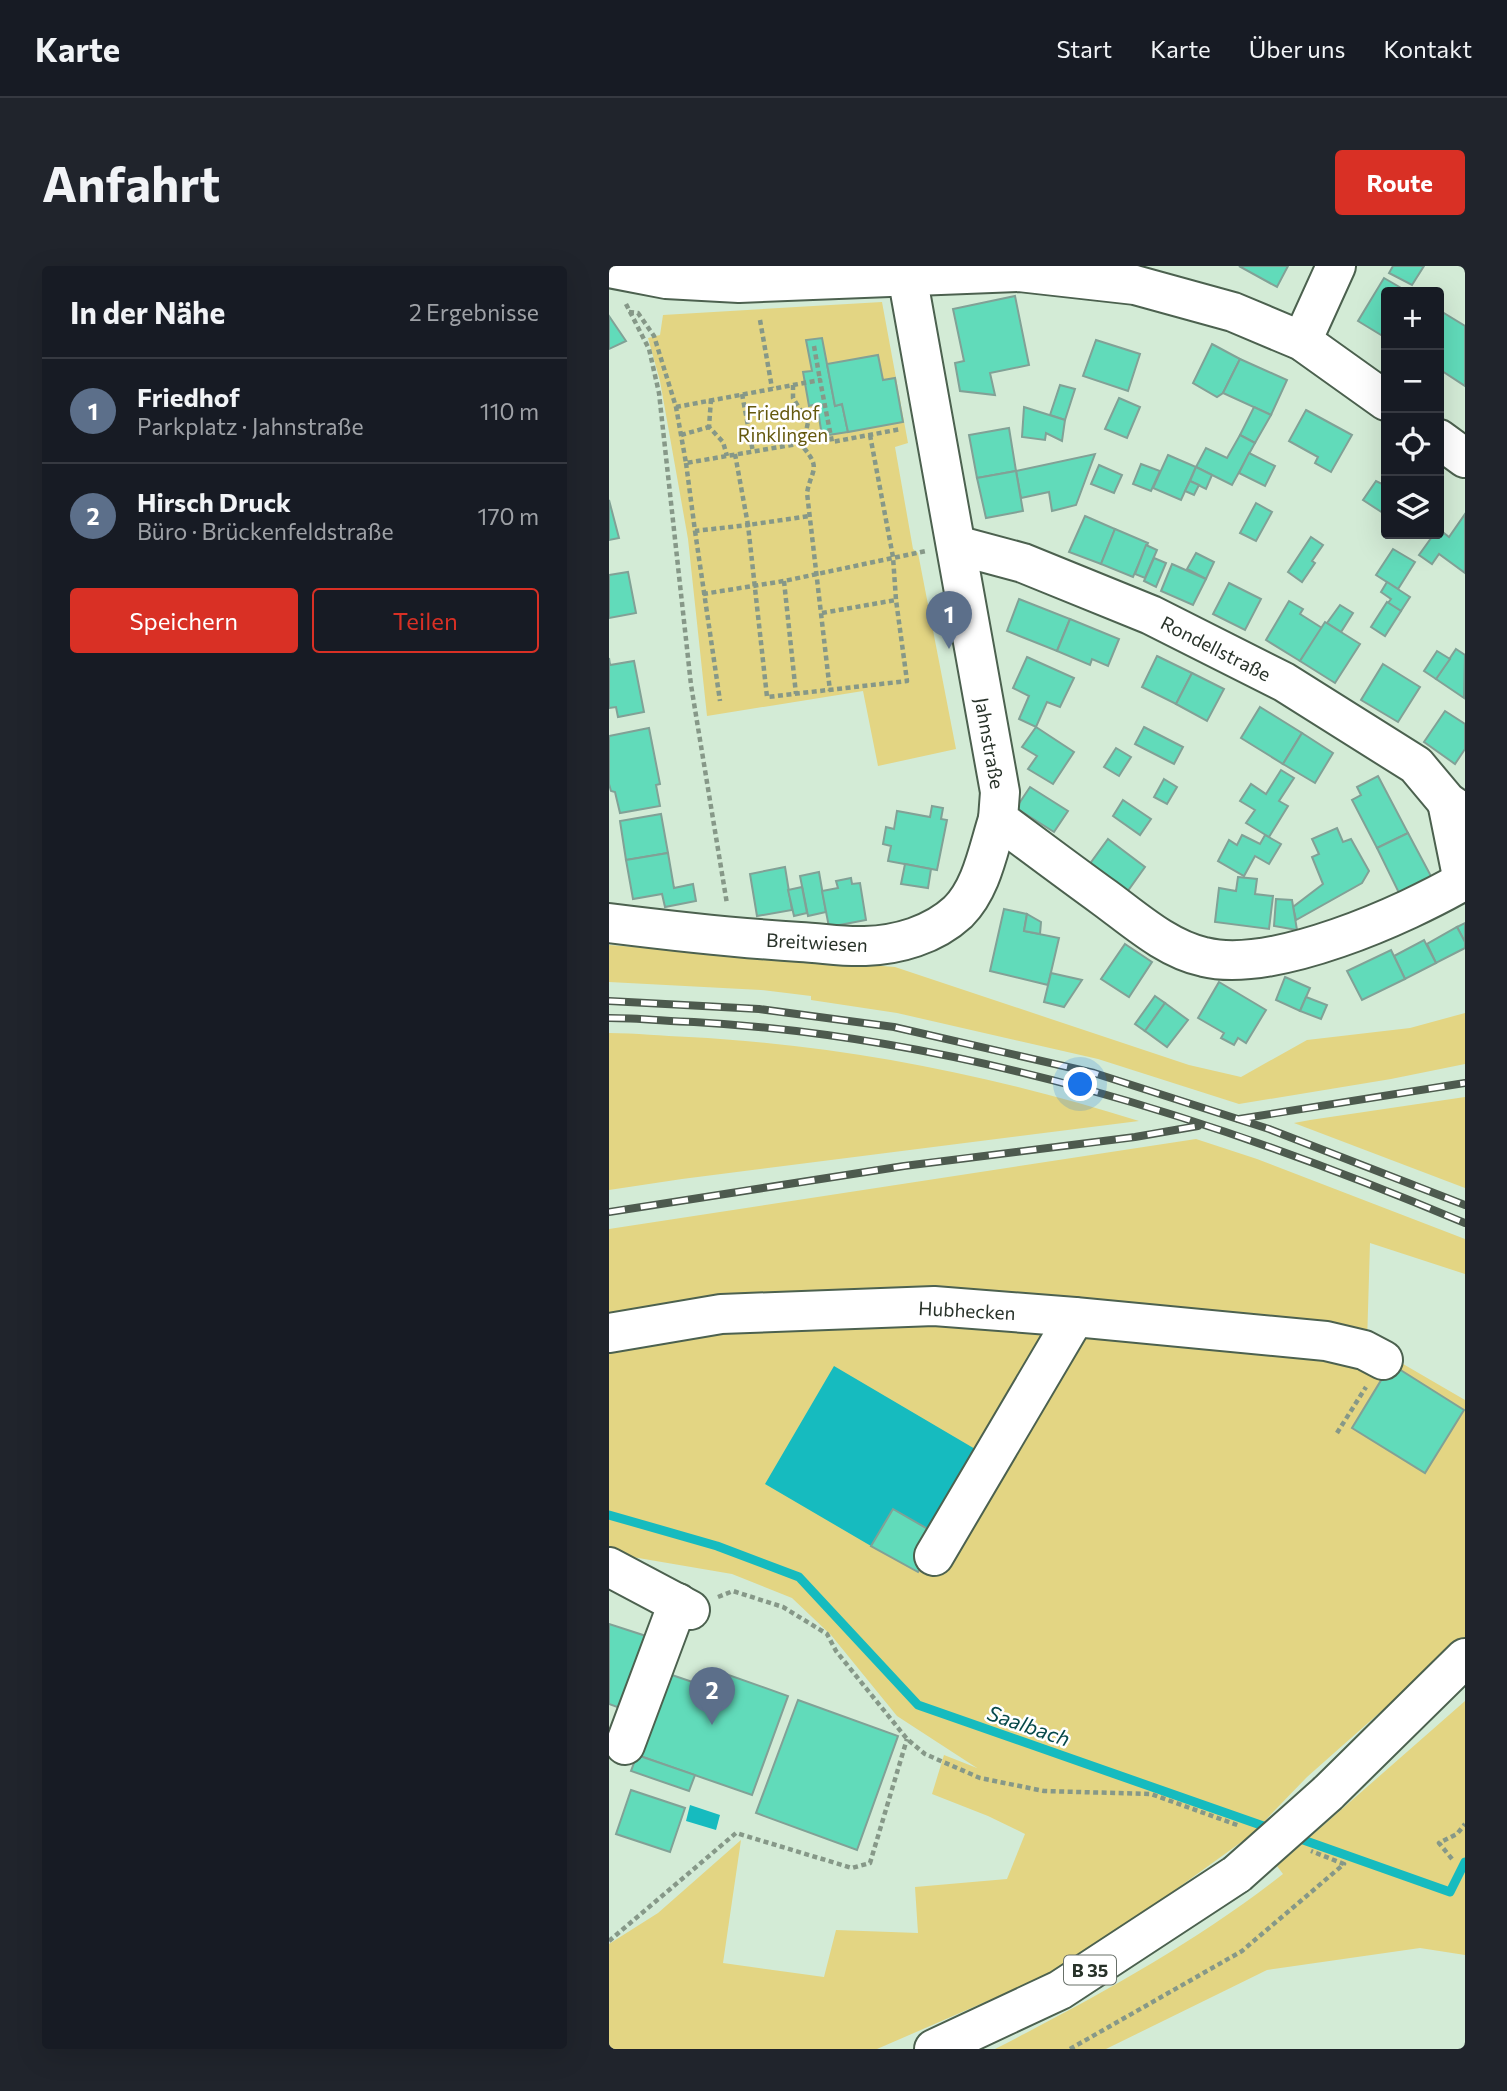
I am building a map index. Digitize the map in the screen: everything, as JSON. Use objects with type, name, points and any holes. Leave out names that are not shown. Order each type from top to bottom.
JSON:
[{"type":"street","points":[[1302,341],[1336,266]]},
{"type":"street","points":[[612,269],[666,279],[739,283],[1019,272],[1135,285],[1233,312],[1302,341],[1381,397]]},
{"type":"street","name":"Jahnstraße","points":[[907,275],[1000,792],[997,819]]},
{"type":"street","points":[[1444,443],[1465,458]]},
{"type":"street","name":"Rondellstraße","points":[[956,545],[1023,563],[1151,615],[1284,682],[1416,765],[1456,808]]},
{"type":"street","points":[[997,819],[1146,928],[1177,947],[1204,957],[1230,961],[1258,959],[1331,940],[1380,922],[1464,881],[1456,808]]},
{"type":"street","name":"Breitwiesen","points":[[609,923],[734,938],[865,946],[921,936],[959,911],[971,894],[982,871],[997,819]]},
{"type":"street","name":"Hubhecken","points":[[609,1334],[721,1314],[934,1306],[1326,1341],[1364,1350],[1383,1360]]},
{"type":"street","points":[[934,1556],[1075,1317]]},
{"type":"street","points":[[609,1567],[684,1606],[625,1745]]},
{"type":"street","name":"B 35","points":[[934,2049],[1060,1990],[1237,1874],[1328,1793],[1465,1658]]},
{"type":"path","points":[[612,269],[629,312],[649,349],[659,393],[691,685],[734,938]]},
{"type":"path","points":[[629,312],[638,313],[654,336],[676,407],[720,701]]},
{"type":"path","points":[[760,320],[772,388]]},
{"type":"path","points":[[814,346],[832,442],[909,428]]},
{"type":"path","points":[[676,407],[820,380]]},
{"type":"path","points":[[793,385],[793,398],[808,422],[803,443],[816,468],[807,493],[829,691]]},
{"type":"path","points":[[742,394],[753,452]]},
{"type":"path","points":[[711,399],[709,427],[723,442],[727,456]]},
{"type":"path","points":[[681,435],[709,427]]},
{"type":"path","points":[[735,454],[747,525],[767,697],[907,681],[893,557],[870,435]]},
{"type":"path","points":[[686,463],[803,443]]},
{"type":"path","points":[[695,531],[809,516]]},
{"type":"path","points":[[703,594],[816,575],[956,545]]},
{"type":"path","points":[[784,581],[796,694]]},
{"type":"path","points":[[821,613],[896,600]]},
{"type":"path","points":[[1336,1433],[1383,1360]]},
{"type":"path","points":[[684,1606],[733,1591],[783,1606],[827,1634],[836,1651],[907,1740],[925,1754],[980,1778],[1044,1791],[1151,1794],[1245,1828]]},
{"type":"path","points":[[609,1941],[736,1833],[852,1868],[870,1863],[907,1740]]},
{"type":"path","points":[[1452,1859],[1439,1843],[1457,1835],[1465,1824]]},
{"type":"path","points":[[1070,2049],[1242,1951],[1344,1864],[1303,1847]]},
{"type":"green space","name":"Friedhof Rinklingen","points":[[882,302],[908,443],[895,447],[913,549],[918,553],[956,749],[878,766],[863,691],[707,716],[688,539],[660,381],[648,338],[660,335],[663,315]]},
{"type":"green space","points":[[609,945],[895,967],[1189,1065],[1241,1077],[1307,1040],[1410,1028],[1465,1013],[1465,1064],[1239,1104],[1098,1059],[897,1013],[811,1000],[811,996],[761,990],[609,982]]},
{"type":"green space","points":[[609,1033],[746,1041],[860,1055],[973,1076],[1139,1121],[609,1190]]},
{"type":"green space","points":[[1465,1097],[1465,1188],[1294,1123],[1310,1120]]},
{"type":"green space","points":[[1196,1139],[1257,1159],[1465,1239],[1465,1274],[1370,1243],[1367,1343],[1465,1400],[1465,1637],[1307,1777],[1251,1835],[1073,1964],[877,2049],[609,2049],[609,1944],[658,1913],[741,1840],[723,1963],[824,1977],[836,1930],[918,1933],[915,1887],[1007,1879],[1025,1834],[932,1794],[944,1755],[977,1768],[897,1716],[831,1635],[792,1598],[732,1574],[609,1553],[609,1229]]},
{"type":"green space","points":[[1465,1701],[1465,1955],[1420,1948],[1267,1970],[1106,2049],[995,2049],[1143,1968],[1250,1899],[1283,1874],[1277,1866]]},
{"type":"water","points":[[834,1366],[987,1456],[940,1536],[893,1509],[871,1546],[765,1484]]},
{"type":"water","points":[[690,1805],[720,1815],[716,1830],[686,1821]]},
{"type":"building","points":[[1239,266],[1288,266],[1277,287]]},
{"type":"building","points":[[1393,266],[1424,266],[1412,285],[1389,273]]},
{"type":"building","points":[[1384,278],[1399,287],[1381,287],[1381,335],[1358,321]]},
{"type":"building","points":[[1015,296],[1029,365],[990,373],[995,395],[960,391],[955,363],[964,361],[953,309]]},
{"type":"building","points":[[1444,313],[1465,326],[1465,386],[1444,372]]},
{"type":"building","points":[[609,316],[626,341],[609,349]]},
{"type":"building","points":[[822,338],[835,406],[842,404],[848,432],[822,436],[817,404],[809,406],[803,372],[812,371],[806,340]]},
{"type":"building","points":[[1096,340],[1140,354],[1128,391],[1083,376]]},
{"type":"building","points":[[1212,344],[1240,359],[1223,393],[1217,397],[1193,383]]},
{"type":"building","points":[[878,355],[883,380],[895,378],[903,422],[848,432],[842,404],[835,406],[827,364]]},
{"type":"building","points":[[1240,359],[1287,380],[1271,415],[1223,393]]},
{"type":"building","points":[[1060,385],[1075,389],[1065,420],[1050,415]]},
{"type":"building","points":[[1119,398],[1140,407],[1127,438],[1105,429]]},
{"type":"building","points":[[1024,407],[1065,420],[1062,441],[1046,433],[1045,440],[1022,437]]},
{"type":"building","points":[[1254,407],[1271,415],[1255,443],[1240,435]]},
{"type":"building","points":[[1306,410],[1352,435],[1331,472],[1315,463],[1318,457],[1289,441]]},
{"type":"building","points":[[1009,428],[1016,471],[977,478],[969,435]]},
{"type":"building","points":[[1240,435],[1255,443],[1232,485],[1196,467],[1206,448],[1227,458]]},
{"type":"building","points":[[1249,453],[1275,466],[1265,486],[1239,473]]},
{"type":"building","points":[[1095,454],[1076,505],[1052,511],[1049,492],[1021,498],[1016,471]]},
{"type":"building","points":[[1168,455],[1196,467],[1181,500],[1153,488]]},
{"type":"building","points":[[1141,464],[1160,471],[1151,491],[1133,484]]},
{"type":"building","points":[[1099,465],[1122,475],[1114,493],[1091,484]]},
{"type":"building","points":[[1196,467],[1212,475],[1206,489],[1190,481]]},
{"type":"building","points":[[1016,471],[1023,511],[986,518],[977,478]]},
{"type":"building","points":[[1190,481],[1199,485],[1194,495],[1185,491]]},
{"type":"building","points":[[1376,481],[1381,484],[1381,512],[1363,500]]},
{"type":"building","points":[[609,500],[619,538],[609,540]]},
{"type":"building","points":[[1256,503],[1272,512],[1256,541],[1240,533]]},
{"type":"building","points":[[1465,514],[1465,573],[1439,554],[1432,564],[1419,555],[1430,539],[1444,539],[1444,533],[1449,537]]},
{"type":"building","points":[[1085,516],[1115,529],[1101,564],[1069,552]]},
{"type":"building","points":[[1115,529],[1148,543],[1133,577],[1101,564]]},
{"type":"building","points":[[1311,537],[1323,545],[1302,582],[1288,572]]},
{"type":"building","points":[[1146,545],[1157,550],[1145,578],[1135,574]]},
{"type":"building","points":[[1393,549],[1415,562],[1398,589],[1376,575]]},
{"type":"building","points":[[1196,553],[1214,562],[1206,579],[1187,569]]},
{"type":"building","points":[[1154,558],[1166,563],[1156,587],[1144,581]]},
{"type":"building","points":[[1172,564],[1206,579],[1193,605],[1161,591]]},
{"type":"building","points":[[628,572],[636,613],[609,618],[609,575]]},
{"type":"building","points":[[1387,582],[1410,597],[1401,611],[1388,603],[1391,599],[1381,592]]},
{"type":"building","points":[[1229,583],[1261,599],[1245,630],[1213,614]]},
{"type":"building","points":[[1019,599],[1070,619],[1057,651],[1007,631]]},
{"type":"building","points":[[1289,601],[1303,609],[1300,614],[1322,628],[1300,661],[1266,640]]},
{"type":"building","points":[[1387,602],[1401,611],[1385,636],[1371,627]]},
{"type":"building","points":[[1340,605],[1353,613],[1341,632],[1327,623]]},
{"type":"building","points":[[1070,619],[1119,639],[1108,666],[1092,659],[1090,665],[1057,651]]},
{"type":"building","points":[[1325,622],[1360,644],[1335,683],[1300,661]]},
{"type":"building","points":[[1456,649],[1465,655],[1464,698],[1436,679]]},
{"type":"building","points":[[1437,651],[1450,659],[1436,679],[1424,671]]},
{"type":"building","points":[[1157,656],[1192,673],[1176,704],[1142,687]]},
{"type":"building","points":[[1027,657],[1074,678],[1060,707],[1047,702],[1036,727],[1019,719],[1029,696],[1013,688]]},
{"type":"building","points":[[609,658],[610,665],[634,661],[644,712],[618,717],[616,707],[609,708]]},
{"type":"building","points":[[1383,664],[1420,687],[1398,722],[1361,700]]},
{"type":"building","points":[[1192,673],[1224,689],[1207,721],[1176,704]]},
{"type":"building","points":[[1260,707],[1302,733],[1283,764],[1241,738]]},
{"type":"building","points":[[1445,711],[1465,724],[1465,749],[1455,764],[1424,742]]},
{"type":"building","points":[[1036,727],[1074,752],[1053,784],[1028,769],[1037,756],[1022,747]]},
{"type":"building","points":[[1144,727],[1183,747],[1174,764],[1135,744]]},
{"type":"building","points":[[649,728],[660,784],[656,785],[660,806],[620,813],[615,792],[611,791],[609,784],[609,736]]},
{"type":"building","points":[[1302,733],[1333,753],[1315,783],[1283,764]]},
{"type":"building","points":[[1116,748],[1131,757],[1119,776],[1104,767]]},
{"type":"building","points":[[1281,770],[1294,778],[1279,801],[1288,806],[1269,837],[1246,823],[1255,810],[1240,801],[1251,784],[1266,794]]},
{"type":"building","points":[[1378,776],[1408,833],[1377,848],[1352,800],[1361,795],[1357,787]]},
{"type":"building","points":[[1164,779],[1177,787],[1167,804],[1154,797]]},
{"type":"building","points":[[1030,787],[1068,811],[1054,832],[1016,808]]},
{"type":"building","points":[[1123,800],[1151,819],[1140,835],[1113,816]]},
{"type":"building","points":[[932,806],[943,808],[941,819],[947,820],[937,870],[888,861],[891,846],[883,844],[886,827],[894,829],[897,811],[930,817]]},
{"type":"building","points":[[661,814],[668,853],[626,860],[620,821]]},
{"type":"building","points":[[1337,828],[1343,842],[1351,839],[1369,871],[1362,883],[1296,920],[1293,907],[1323,884],[1312,857],[1319,854],[1312,839]]},
{"type":"building","points":[[1408,833],[1432,878],[1400,895],[1377,848]]},
{"type":"building","points":[[1242,835],[1260,844],[1265,835],[1281,844],[1269,864],[1255,856],[1244,876],[1218,861],[1229,840],[1237,845]]},
{"type":"building","points":[[1108,839],[1145,867],[1127,892],[1089,865]]},
{"type":"building","points":[[668,853],[674,888],[693,884],[696,901],[665,907],[662,894],[633,899],[626,860]]},
{"type":"building","points":[[905,864],[931,869],[928,888],[901,884]]},
{"type":"building","points":[[785,867],[792,910],[757,916],[750,874]]},
{"type":"building","points":[[819,872],[826,912],[808,916],[800,876]]},
{"type":"building","points":[[1238,877],[1257,879],[1255,894],[1273,896],[1269,929],[1215,922],[1219,888],[1236,891]]},
{"type":"building","points":[[851,878],[852,884],[860,883],[866,920],[829,927],[822,891],[838,888],[836,881]]},
{"type":"building","points":[[802,887],[807,913],[794,916],[788,890]]},
{"type":"building","points":[[1276,899],[1292,900],[1297,930],[1274,926]]},
{"type":"building","points":[[1004,909],[1027,914],[1024,931],[1059,938],[1048,985],[990,971]]},
{"type":"building","points":[[1027,914],[1041,922],[1040,934],[1024,931]]},
{"type":"building","points":[[1465,923],[1465,942],[1457,927]]},
{"type":"building","points":[[1457,927],[1465,942],[1465,948],[1436,963],[1427,944]]},
{"type":"building","points":[[1424,940],[1436,963],[1405,979],[1394,956]]},
{"type":"building","points":[[1125,944],[1152,962],[1129,997],[1101,979]]},
{"type":"building","points":[[1391,950],[1405,979],[1362,1000],[1347,971]]},
{"type":"building","points":[[1051,973],[1082,980],[1064,1007],[1044,1002]]},
{"type":"building","points":[[1285,977],[1310,988],[1300,1011],[1276,1000]]},
{"type":"building","points":[[1219,982],[1266,1010],[1246,1043],[1238,1038],[1234,1045],[1221,1038],[1224,1033],[1198,1018]]},
{"type":"building","points":[[1155,996],[1165,1003],[1145,1031],[1135,1024]]},
{"type":"building","points":[[1306,997],[1327,1005],[1321,1019],[1300,1011]]},
{"type":"building","points":[[1165,1003],[1188,1020],[1167,1047],[1145,1031]]},
{"type":"building","points":[[1391,1364],[1464,1410],[1425,1473],[1352,1428]]},
{"type":"building","points":[[893,1509],[940,1536],[918,1572],[871,1546]]},
{"type":"building","points":[[609,1624],[646,1636],[620,1708],[609,1704]]},
{"type":"building","points":[[666,1673],[716,1690],[723,1673],[788,1696],[752,1795],[637,1755]]},
{"type":"building","points":[[798,1700],[898,1736],[857,1850],[756,1813]]},
{"type":"building","points":[[637,1755],[695,1775],[689,1791],[631,1771]]},
{"type":"building","points":[[631,1790],[685,1808],[670,1852],[616,1834]]},
{"type":"waterway","name":"Saalbach","points":[[609,1515],[717,1546],[799,1577],[918,1705],[1272,1829]]},
{"type":"waterway","name":"Saalbach","points":[[1292,1836],[1450,1892],[1465,1862]]},
{"type":"railway","points":[[609,1001],[759,1009],[894,1027],[1094,1073],[1269,1129],[1465,1205]]},
{"type":"railway","points":[[609,1018],[793,1031],[892,1045],[990,1065],[1184,1118],[1279,1150],[1465,1223]]},
{"type":"railway","points":[[1239,1119],[1465,1083]]},
{"type":"railway","points":[[609,1212],[904,1166],[1135,1137],[1198,1126]]},
{"type":"place","name":"Friedhof","points":[[949,649]]},
{"type":"place","name":"Hirsch Druck","points":[[712,1725]]}]
